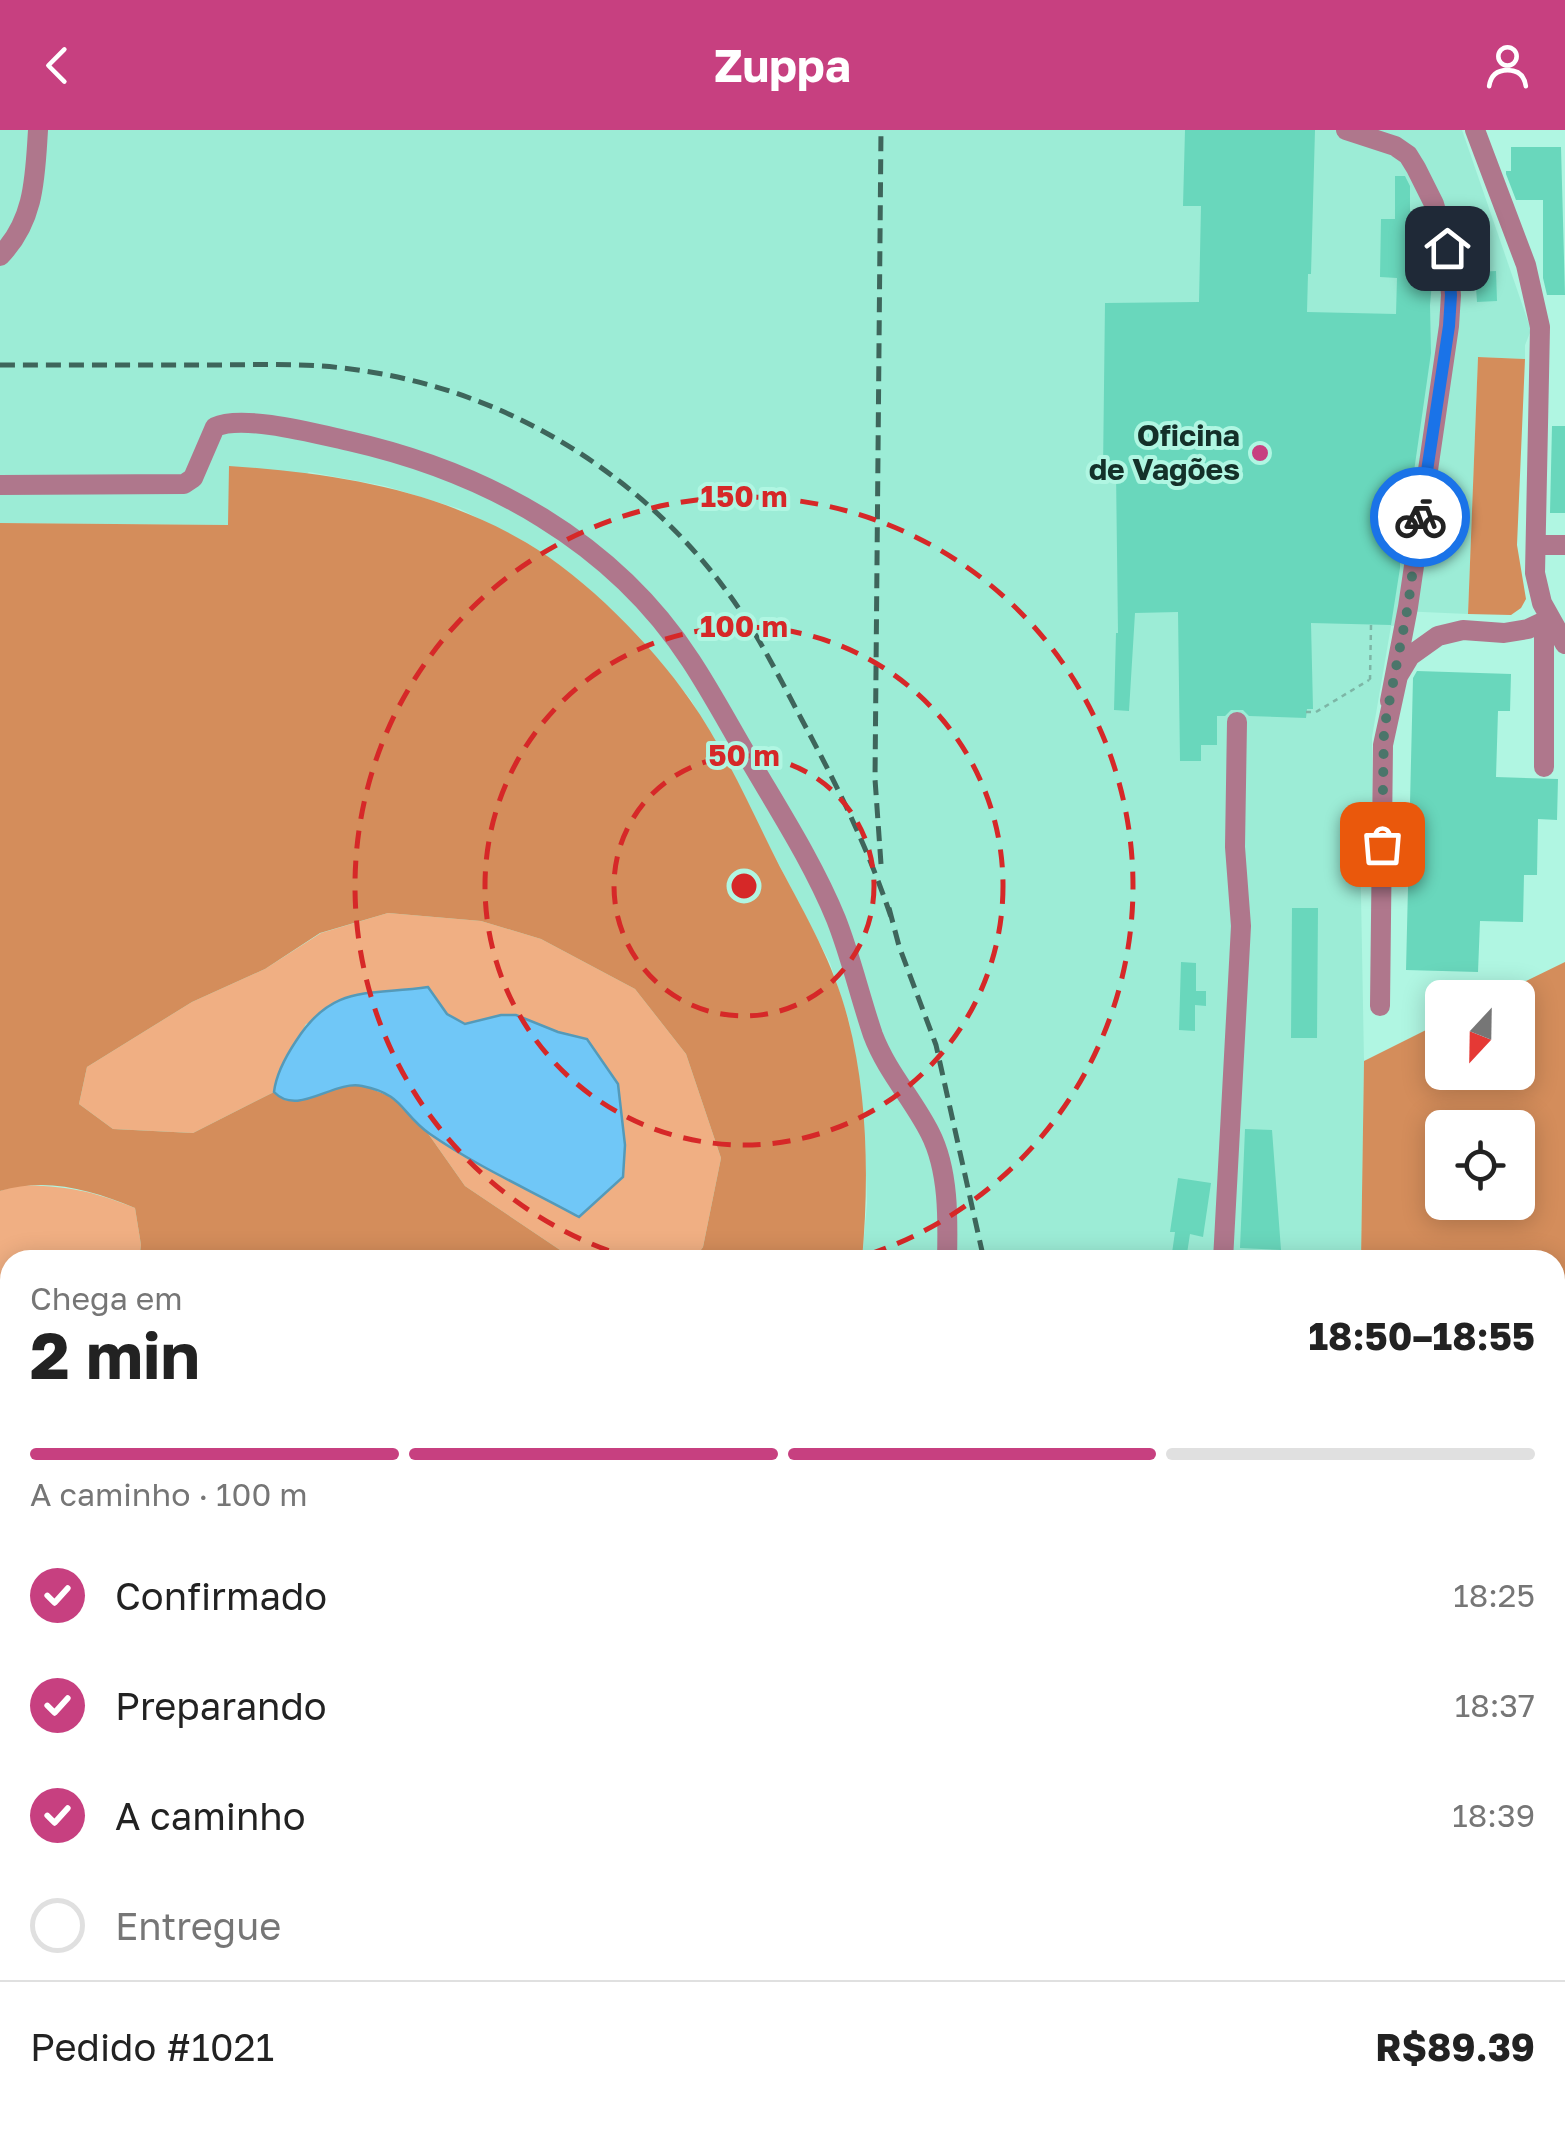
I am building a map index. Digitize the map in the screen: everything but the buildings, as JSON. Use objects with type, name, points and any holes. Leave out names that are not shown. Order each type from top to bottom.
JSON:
[{"type":"lane","points":[[0,256],[18,236],[29,212],[38,130]]},
{"type":"lane","points":[[1346,130],[1395,146],[1412,161],[1439,218],[1449,264],[1449,326],[1383,745],[1380,1006]]},
{"type":"lane","points":[[1475,130],[1532,284],[1551,364],[1536,545],[1538,588],[1547,621],[1544,767]]},
{"type":"lane","points":[[0,485],[184,484],[193,478],[215,428],[225,424],[257,426],[348,441],[435,465],[496,490],[578,542],[628,585],[691,661],[820,884],[846,945],[880,1051],[935,1144],[946,1205],[947,1250]]},
{"type":"lane","points":[[1536,545],[1565,545]]},
{"type":"lane","points":[[1404,627],[1504,633],[1547,621]]},
{"type":"lane","points":[[1547,621],[1565,644]]},
{"type":"lane","points":[[1390,701],[1403,666],[1418,648],[1438,636],[1463,630]]},
{"type":"lane","points":[[1224,1250],[1241,926],[1236,846],[1238,722]]},
{"type":"path","points":[[1371,625],[1370,679],[1390,701]]},
{"type":"path","points":[[1306,712],[1316,712],[1370,679]]},
{"type":"shaded area","points":[[0,130],[1462,130],[1531,330],[1525,359],[1478,357],[1468,614],[1400,611],[1399,625],[1391,626],[1372,737],[1372,808],[1360,840],[1364,1061],[1361,1250],[863,1250],[867,1203],[865,1141],[849,1021],[830,963],[691,700],[639,637],[587,588],[529,544],[460,509],[385,486],[309,472],[228,525],[0,523]]},
{"type":"shaded area","points":[[1478,357],[1525,359],[1517,545],[1526,599],[1511,615],[1468,614]]},
{"type":"shaded area","points":[[229,466],[307,473],[383,487],[456,509],[527,543],[572,574],[637,635],[674,679],[727,761],[835,979],[860,1078],[866,1169],[863,1250],[701,1250],[721,1158],[686,1054],[635,989],[541,939],[481,921],[388,913],[320,933],[265,969],[192,1002],[87,1067],[79,1104],[113,1129],[193,1133],[274,1092],[284,1100],[298,1101],[350,1085],[364,1086],[397,1099],[427,1132],[465,1186],[560,1250],[140,1250],[135,1208],[52,1185],[0,1191],[0,523],[228,525]]},
{"type":"shaded area","points":[[388,913],[481,921],[541,939],[635,989],[686,1054],[721,1158],[701,1250],[560,1250],[465,1186],[427,1132],[579,1217],[625,1160],[618,1084],[587,1039],[516,1015],[465,1024],[447,1014],[428,987],[400,991],[306,1024],[274,1092],[193,1133],[113,1129],[79,1104],[87,1067],[192,1002],[265,969],[321,933]]},
{"type":"shaded area","points":[[1565,962],[1565,1250],[1361,1250],[1364,1061],[1425,1030],[1425,1090],[1535,1090],[1535,980],[1528,980]]},
{"type":"shaded area","points":[[18,1185],[51,1186],[105,1197],[135,1208],[140,1250],[0,1250],[0,1191]]},
{"type":"water","points":[[428,987],[447,1014],[465,1024],[516,1015],[587,1039],[618,1084],[625,1145],[623,1177],[579,1217],[448,1146],[420,1127],[386,1094],[351,1086],[294,1101],[274,1092],[292,1047],[324,1009],[353,996]]},
{"type":"railway","points":[[881,130],[875,779],[881,864]]},
{"type":"railway","points":[[0,365],[344,368],[417,382],[469,398],[566,444],[652,509],[691,547],[736,605],[840,793],[892,920]]},
{"type":"railway","points":[[889,908],[936,1045],[982,1250]]},
{"type":"way so far","points":[[1382,844],[1384,729],[1408,606],[1420,517]]},
{"type":"place","name":"Oficina de Vagões","points":[[1260,453]]},
{"type":"route","points":[[1420,517],[1449,326],[1447,248]]}]
